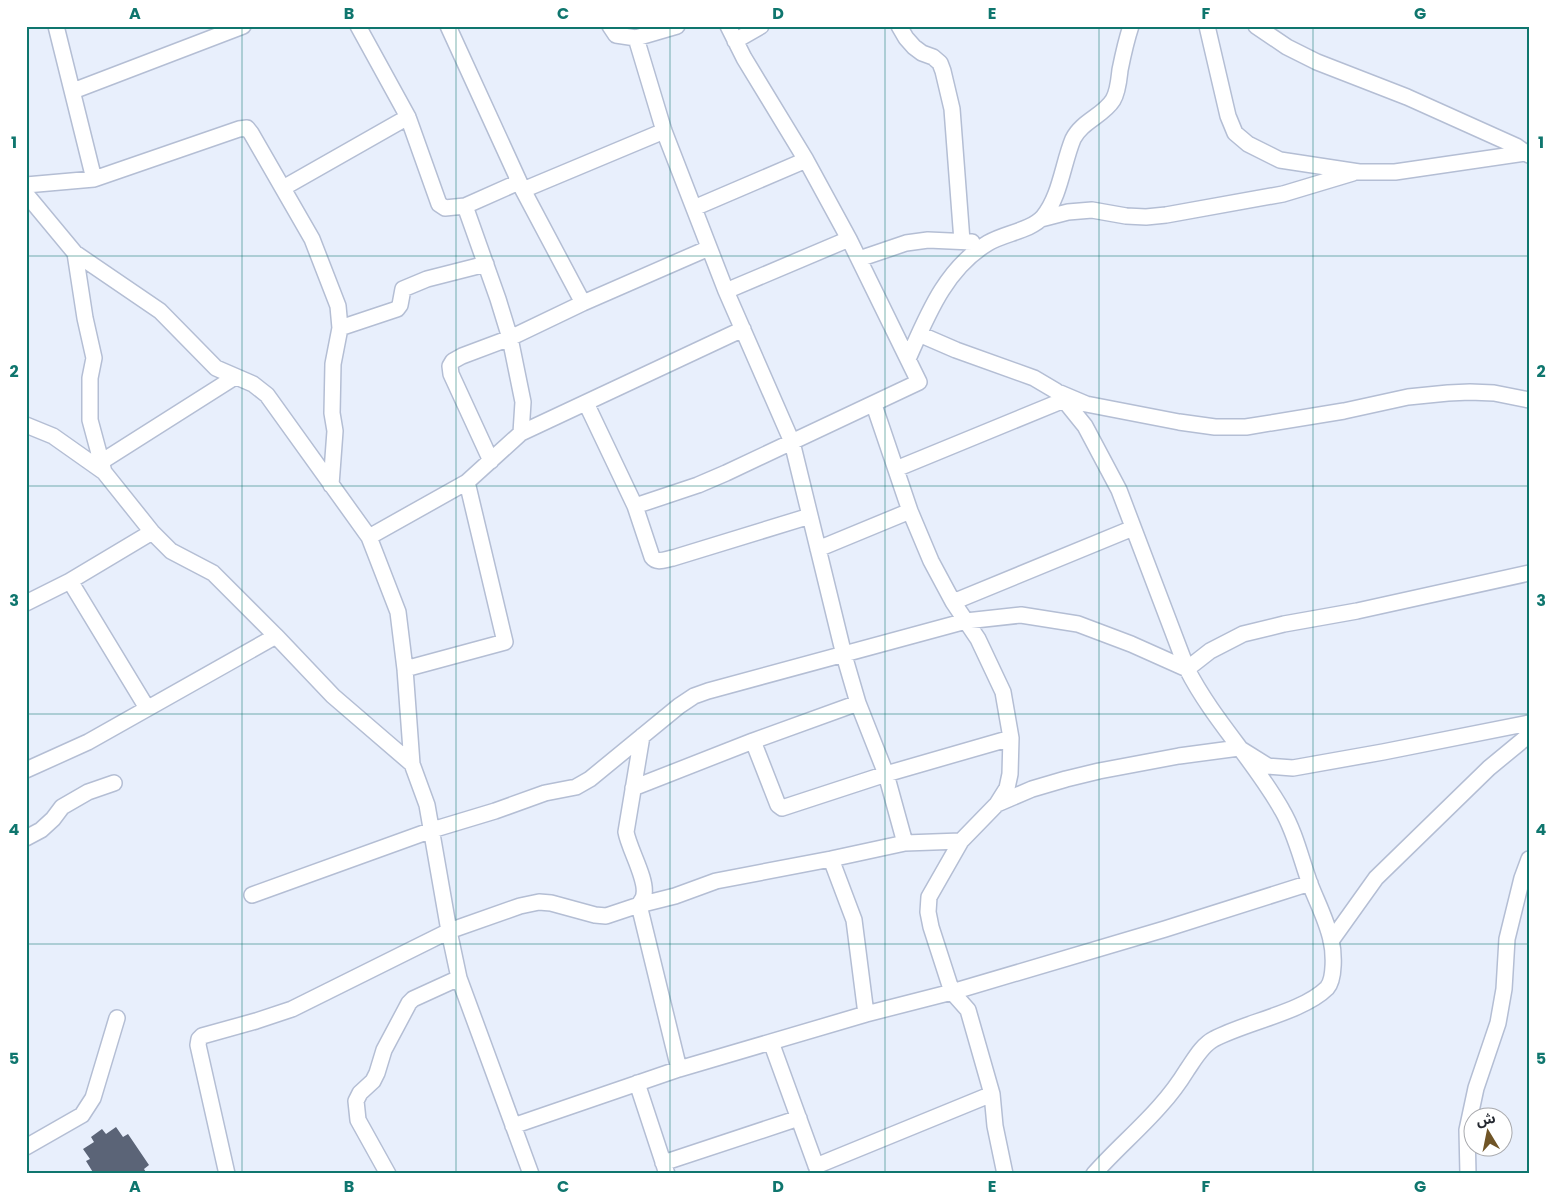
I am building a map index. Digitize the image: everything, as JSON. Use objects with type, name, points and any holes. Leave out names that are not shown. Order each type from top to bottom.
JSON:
[{"type":"street","points":[[56,26],[74,91],[94,179]]},
{"type":"street","points":[[74,91],[243,26]]},
{"type":"street","points":[[358,26],[408,117],[439,204],[444,208],[465,206],[664,131]]},
{"type":"street","points":[[448,26],[521,186],[584,304]]},
{"type":"street","points":[[610,26],[616,35],[636,38],[677,26]]},
{"type":"street","points":[[635,506],[698,485],[874,405],[919,382],[849,239],[806,160],[744,58],[728,26]]},
{"type":"street","points":[[736,41],[761,26]]},
{"type":"street","points":[[899,26],[914,47],[922,53],[933,57],[940,63],[943,71],[952,109],[962,241]]},
{"type":"street","points":[[1041,219],[1051,203],[1073,140],[1079,129],[1108,106],[1114,98],[1131,26]]},
{"type":"street","points":[[1207,26],[1228,116],[1235,133],[1248,144],[1280,160],[1359,172],[1395,172],[1527,154]]},
{"type":"street","points":[[1256,26],[1317,62],[1407,97],[1516,146],[1527,154]]},
{"type":"street","points":[[636,38],[664,131],[709,248],[792,442],[844,655],[858,702],[886,774],[904,843]]},
{"type":"street","points":[[283,188],[408,117]]},
{"type":"street","points":[[26,185],[94,179],[239,129],[247,128],[312,240],[338,306],[340,328],[333,364],[332,413],[335,431],[331,485]]},
{"type":"street","points":[[694,208],[806,160]]},
{"type":"street","points":[[908,359],[933,303],[946,283],[970,256],[988,243],[1041,219],[1068,212],[1092,210],[1139,216],[1166,214],[1283,194],[1359,172]]},
{"type":"street","points":[[26,194],[75,253],[160,311],[216,368],[253,384],[267,395],[369,537],[398,612],[405,669],[412,764],[427,804],[459,978],[531,1174]]},
{"type":"street","points":[[465,206],[510,338],[523,402],[521,433]]},
{"type":"street","points":[[726,291],[849,239]]},
{"type":"street","points":[[859,259],[906,243],[928,240],[988,243]]},
{"type":"street","points":[[491,461],[451,374],[450,366],[453,361],[510,338],[709,248]]},
{"type":"street","points":[[75,253],[85,318],[94,358],[90,378],[90,420],[103,467]]},
{"type":"street","points":[[340,328],[397,309],[400,305],[403,289],[417,282],[486,264]]},
{"type":"street","points":[[369,537],[467,482],[521,433],[743,329]]},
{"type":"street","points":[[919,334],[956,350],[1034,378],[1060,396],[1085,426],[1119,490],[1194,683],[1225,731],[1256,770],[1284,812],[1331,941],[1333,976],[1328,986],[1316,996],[1298,1006],[1258,1020],[1212,1040],[1200,1052],[1160,1107],[1094,1174]]},
{"type":"street","points":[[103,467],[235,377]]},
{"type":"street","points":[[896,469],[1060,396],[1086,404],[1179,422],[1216,427],[1246,426],[1344,411],[1408,397],[1448,393],[1494,393],[1529,400]]},
{"type":"street","points":[[586,403],[635,506],[652,557],[657,561],[810,516]]},
{"type":"street","points":[[874,405],[910,511],[937,574],[978,639],[1003,692],[1011,738],[1010,774],[1007,788],[997,804],[961,841],[929,897],[928,905],[930,928],[952,992],[968,1010],[992,1094],[995,1126],[1005,1174]]},
{"type":"street","points":[[26,425],[53,436],[103,467],[152,532],[171,551],[213,574],[276,636],[332,696],[412,764]]},
{"type":"street","points":[[405,669],[505,642],[467,482]]},
{"type":"street","points":[[818,549],[910,511]]},
{"type":"street","points":[[953,602],[1133,528]]},
{"type":"street","points":[[26,603],[70,581],[152,532]]},
{"type":"street","points":[[1187,669],[1210,651],[1243,634],[1529,573]]},
{"type":"street","points":[[70,581],[147,708]]},
{"type":"street","points":[[252,895],[432,830],[495,811],[545,793],[576,786],[590,779],[679,706],[694,696],[966,621],[1021,615],[1078,624],[1131,644],[1187,669]]},
{"type":"street","points":[[26,770],[88,742],[276,636]]},
{"type":"street","points":[[633,788],[858,702]]},
{"type":"street","points":[[997,804],[1032,789],[1099,771],[1179,756],[1239,748],[1268,766],[1292,768],[1529,723]]},
{"type":"street","points":[[1331,941],[1376,878],[1489,768],[1529,735]]},
{"type":"street","points":[[642,736],[626,832],[644,887],[644,895],[639,905],[679,1069]]},
{"type":"street","points":[[753,741],[778,805],[782,808],[886,774],[1011,738]]},
{"type":"street","points":[[26,838],[41,830],[62,807],[88,792],[114,783]]},
{"type":"street","points":[[227,1174],[198,1044],[202,1036],[292,1009],[449,931],[520,906],[539,902],[551,902],[595,915],[606,916],[675,896],[716,881],[904,843],[961,841]]},
{"type":"street","points":[[831,859],[854,920],[866,1014]]},
{"type":"street","points":[[1468,1174],[1467,1130],[1476,1088],[1498,1023],[1504,989],[1507,940],[1522,878],[1529,859]]},
{"type":"street","points":[[513,1126],[679,1069],[866,1014],[952,992],[1310,883]]},
{"type":"street","points":[[388,1174],[358,1120],[356,1101],[360,1093],[373,1081],[377,1074],[384,1050],[409,1003],[413,999],[459,978]]},
{"type":"street","points":[[26,1148],[82,1115],[93,1098],[117,1018]]},
{"type":"street","points":[[772,1042],[817,1170],[992,1094]]},
{"type":"street","points":[[637,1083],[665,1168],[799,1118]]},
{"type":"building","points":[[116,1127],[123,1137],[128,1134],[149,1165],[144,1169],[147,1174],[94,1174],[86,1161],[90,1159],[83,1149],[94,1142],[91,1137],[102,1129],[106,1134]]}]
